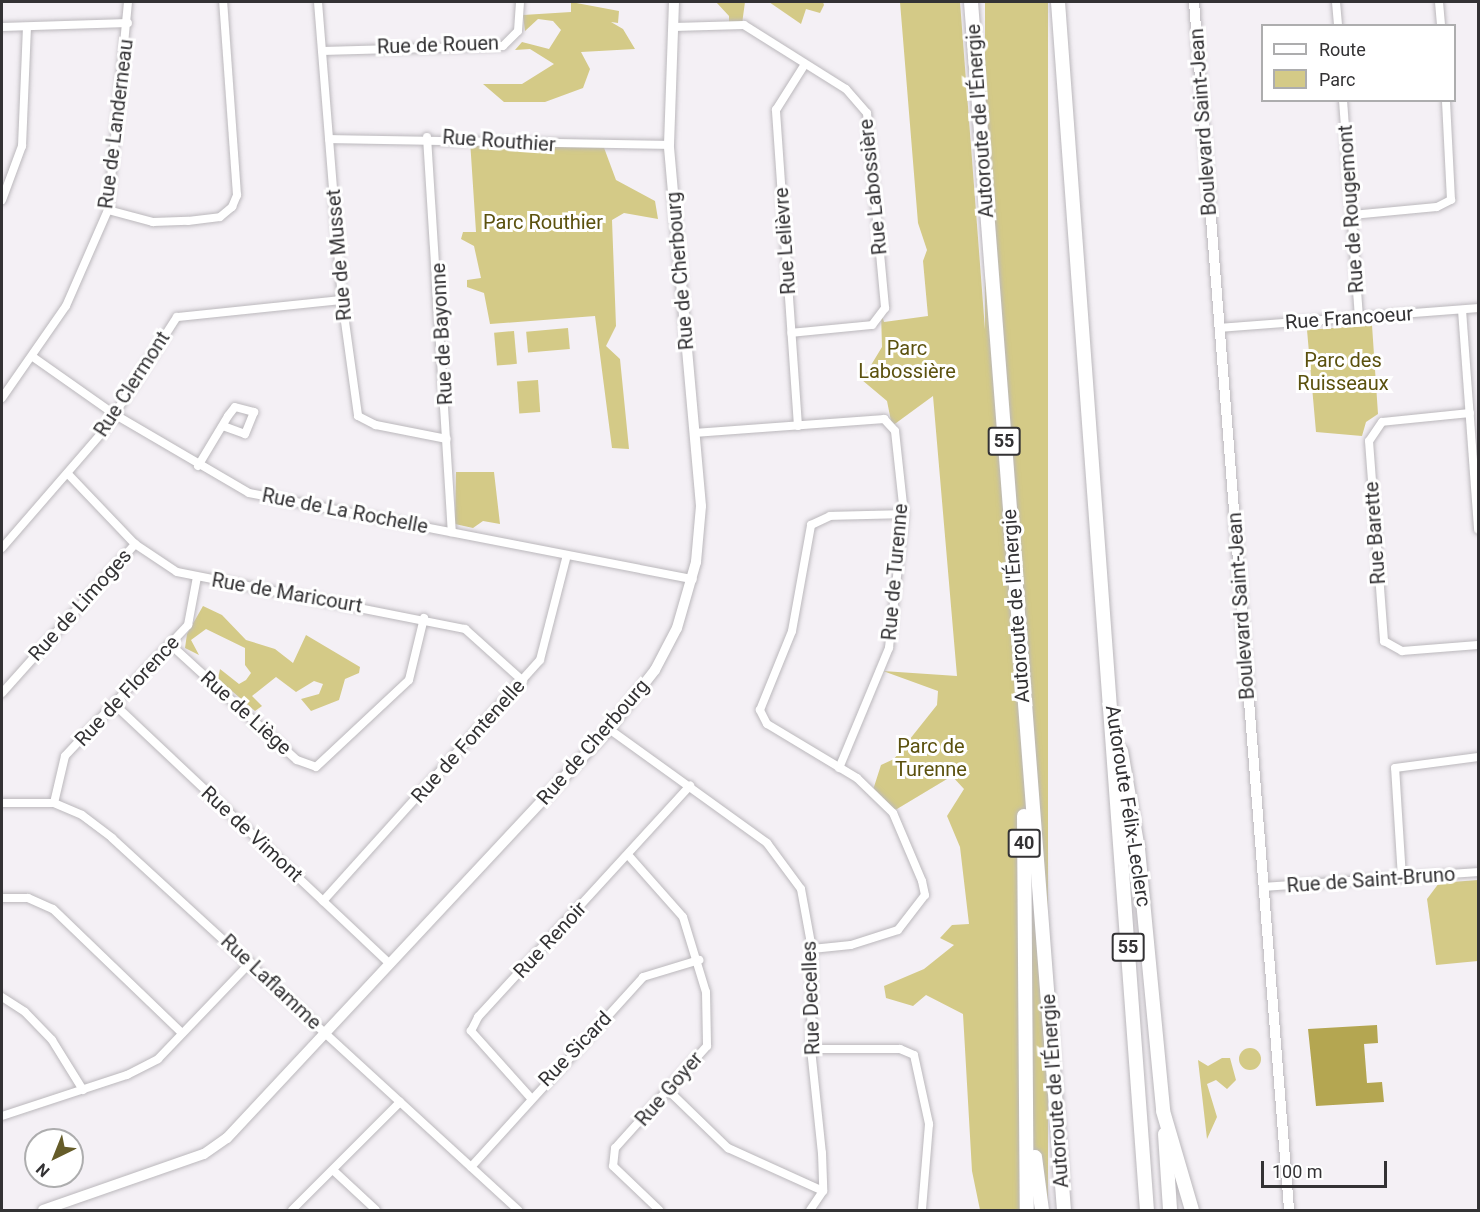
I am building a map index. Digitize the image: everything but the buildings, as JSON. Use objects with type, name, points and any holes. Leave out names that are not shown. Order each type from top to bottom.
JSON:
[{"type":"highway","name":"Autoroute de l'Énergie","points":[[971,2],[1023,724],[1064,1210]]},
{"type":"highway","name":"55","points":[[1058,2],[1147,1210]]},
{"type":"highway","name":"Autoroute Félix-Leclerc","points":[[1108,684],[1137,841],[1163,1111],[1192,1210]]},
{"type":"highway","name":"40","points":[[1023,724],[1029,1105],[1027,1210]]},
{"type":"highway","points":[[1029,1105],[1042,1210]]},
{"type":"highway","points":[[1163,1111],[1170,1210]]},
{"type":"street","name":"Rue de Landerneau","points":[[2,398],[33,357],[66,306],[108,210],[128,23],[128,2]]},
{"type":"street","points":[[108,210],[153,222],[188,222],[220,217],[232,207],[237,195],[223,2]]},
{"type":"street","name":"Rue de Musset","points":[[318,2],[342,300],[358,416],[367,423],[447,439]]},
{"type":"street","name":"Rue de Rouen","points":[[322,51],[503,46],[518,31],[520,2]]},
{"type":"street","name":"Rue de Cherbourg","points":[[44,1210],[204,1154],[227,1138],[609,729],[655,670],[677,628],[693,579],[701,506],[669,145],[674,2]]},
{"type":"street","name":"Boulevard Saint-Jean","points":[[1194,2],[1289,1210]]},
{"type":"street","points":[[1336,2],[1338,24]]},
{"type":"street","points":[[1439,2],[1441,24]]},
{"type":"street","points":[[2,27],[128,23]]},
{"type":"street","name":"Rue Labossière","points":[[674,27],[744,25],[846,88],[867,113],[885,308],[872,325],[791,333]]},
{"type":"street","points":[[2,200],[22,146],[27,27]]},
{"type":"street","name":"Rue Lelièvre","points":[[798,426],[776,110],[806,64]]},
{"type":"street","name":"Rue de Rougemont","points":[[1343,102],[1359,318]]},
{"type":"street","points":[[1352,215],[1437,207],[1451,200],[1446,102]]},
{"type":"street","name":"Rue Routhier","points":[[329,139],[427,137],[554,146],[669,145]]},
{"type":"street","name":"Rue de Bayonne","points":[[427,137],[453,532]]},
{"type":"street","name":"Rue Clermont","points":[[2,548],[69,475],[114,414],[177,317],[342,300]]},
{"type":"street","name":"Rue Francoeur","points":[[1219,328],[1479,308]]},
{"type":"street","points":[[1462,310],[1479,529]]},
{"type":"street","name":"Rue de La Rochelle","points":[[33,357],[114,414],[198,466],[249,493],[693,579]]},
{"type":"street","name":"Rue Barette","points":[[1470,413],[1382,422],[1369,441],[1384,639],[1399,651],[1479,645]]},
{"type":"street","name":"Rue de Turenne","points":[[694,434],[884,419],[896,430],[904,514],[889,648],[839,768]]},
{"type":"street","points":[[198,466],[223,426]]},
{"type":"street","name":"Rue de Maricourt","points":[[69,475],[154,561],[196,577],[424,618],[465,629],[523,681]]},
{"type":"street","points":[[812,950],[851,945],[897,930],[925,895],[893,813],[857,778],[767,724],[760,710],[792,631],[811,525],[830,516],[904,514]]},
{"type":"street","name":"Rue de Limoges","points":[[2,693],[135,544]]},
{"type":"street","name":"Rue de Fontenelle","points":[[323,901],[523,681],[550,634],[567,555]]},
{"type":"street","name":"Rue de Florence","points":[[54,803],[65,756],[172,646],[188,625],[196,577]]},
{"type":"street","name":"Rue de Liège","points":[[172,646],[297,760],[315,767],[409,681],[424,618]]},
{"type":"street","name":"Rue de Vimont","points":[[114,704],[390,964]]},
{"type":"street","name":"Rue Decelles","points":[[609,729],[767,843],[801,889],[812,950],[811,1049],[823,1191]]},
{"type":"street","points":[[1402,878],[1395,768],[1479,757]]},
{"type":"street","name":"Rue Renoir","points":[[530,1096],[471,1031],[478,1017],[629,856],[690,786]]},
{"type":"street","name":"Rue Laflamme","points":[[2,803],[54,803],[82,815],[112,838],[251,962],[518,1210]]},
{"type":"street","name":"Rue Goyer","points":[[629,856],[683,917],[699,960],[706,992],[707,1046],[670,1092],[615,1148],[613,1166],[659,1210]]},
{"type":"street","name":"Rue de Saint-Bruno","points":[[1263,887],[1479,872]]},
{"type":"street","points":[[2,898],[28,898],[52,909],[181,1032]]},
{"type":"street","name":"Rue Sicard","points":[[471,1167],[530,1096],[643,977],[699,960]]},
{"type":"street","points":[[2,1116],[83,1090],[158,1059],[181,1032],[251,962]]},
{"type":"street","points":[[2,997],[25,1012],[52,1040],[83,1090]]},
{"type":"street","points":[[811,1049],[900,1049],[914,1055],[929,1124],[922,1210]]},
{"type":"street","points":[[670,1092],[728,1148],[823,1191],[810,1210]]},
{"type":"street","points":[[292,1210],[334,1171],[400,1101]]},
{"type":"street","points":[[334,1171],[376,1210]]},
{"type":"green space","points":[[571,2],[619,11],[618,23],[611,22],[623,29],[635,49],[581,52],[590,69],[583,88],[545,102],[504,102],[483,84],[522,84],[554,64],[530,49],[515,50],[522,42],[549,49],[561,30],[553,21],[538,19],[525,31],[523,15],[571,12]]},
{"type":"green space","points":[[716,2],[745,2],[742,24],[729,25],[729,16]]},
{"type":"green space","points":[[769,2],[823,2],[824,5],[820,13],[806,9],[801,24]]},
{"type":"green space","points":[[900,2],[960,2],[1009,644],[1018,1210],[980,1210],[972,1171],[963,1014],[926,995],[913,1006],[886,998],[884,986],[924,969],[954,945],[940,938],[952,925],[969,924],[960,847],[947,816],[964,789],[952,776],[892,812],[872,793],[881,765],[894,759],[937,705],[938,691],[883,671],[957,676],[933,396],[892,426],[887,401],[862,380],[882,347],[881,313],[884,322],[928,316],[923,261],[927,250],[918,223]]},
{"type":"green space","points":[[985,2],[1048,2],[1048,1210],[985,1210]]},
{"type":"green space","name":"Parc Routhier","points":[[470,140],[603,145],[616,180],[655,201],[658,219],[624,213],[612,220],[616,326],[606,346],[620,359],[629,449],[612,448],[595,316],[490,324],[484,293],[467,287],[467,280],[481,278],[474,246],[461,239],[463,232],[476,232]]},
{"type":"green space","name":"Parc des Ruisseaux","points":[[1372,325],[1378,414],[1366,422],[1362,436],[1316,432],[1307,330]]},
{"type":"green space","points":[[568,328],[570,349],[528,353],[526,332]]},
{"type":"green space","points":[[514,331],[517,364],[497,366],[494,333]]},
{"type":"green space","points":[[538,380],[540,412],[519,413],[517,381]]},
{"type":"green space","points":[[456,472],[494,472],[500,524],[483,521],[473,528],[455,524]]},
{"type":"green space","points":[[203,606],[222,615],[246,640],[275,649],[293,663],[306,635],[360,667],[359,673],[345,679],[339,700],[311,711],[301,699],[319,694],[323,684],[314,681],[296,692],[276,677],[252,696],[262,706],[255,711],[218,679],[220,669],[239,684],[246,680],[251,673],[245,665],[245,648],[206,629],[191,640],[199,655],[185,648],[187,634]]},
{"type":"green space","points":[[1478,880],[1478,961],[1436,965],[1427,899],[1439,883]]},
{"type":"green space","points":[[1250,1048],[1258,1051],[1261,1059],[1258,1067],[1250,1070],[1242,1067],[1239,1059],[1242,1051]]},
{"type":"green space","points":[[1222,1058],[1230,1058],[1236,1080],[1227,1089],[1216,1080],[1207,1084],[1217,1117],[1207,1139],[1198,1060],[1208,1066]]},
{"type":"shaded area","points":[[1377,1025],[1378,1043],[1364,1044],[1367,1083],[1382,1082],[1384,1102],[1316,1106],[1308,1029]]},
{"type":"park label","name":"Parc Labossière","points":[[907,360]]},
{"type":"park label","name":"Parc de Turenne","points":[[931,758]]}]
